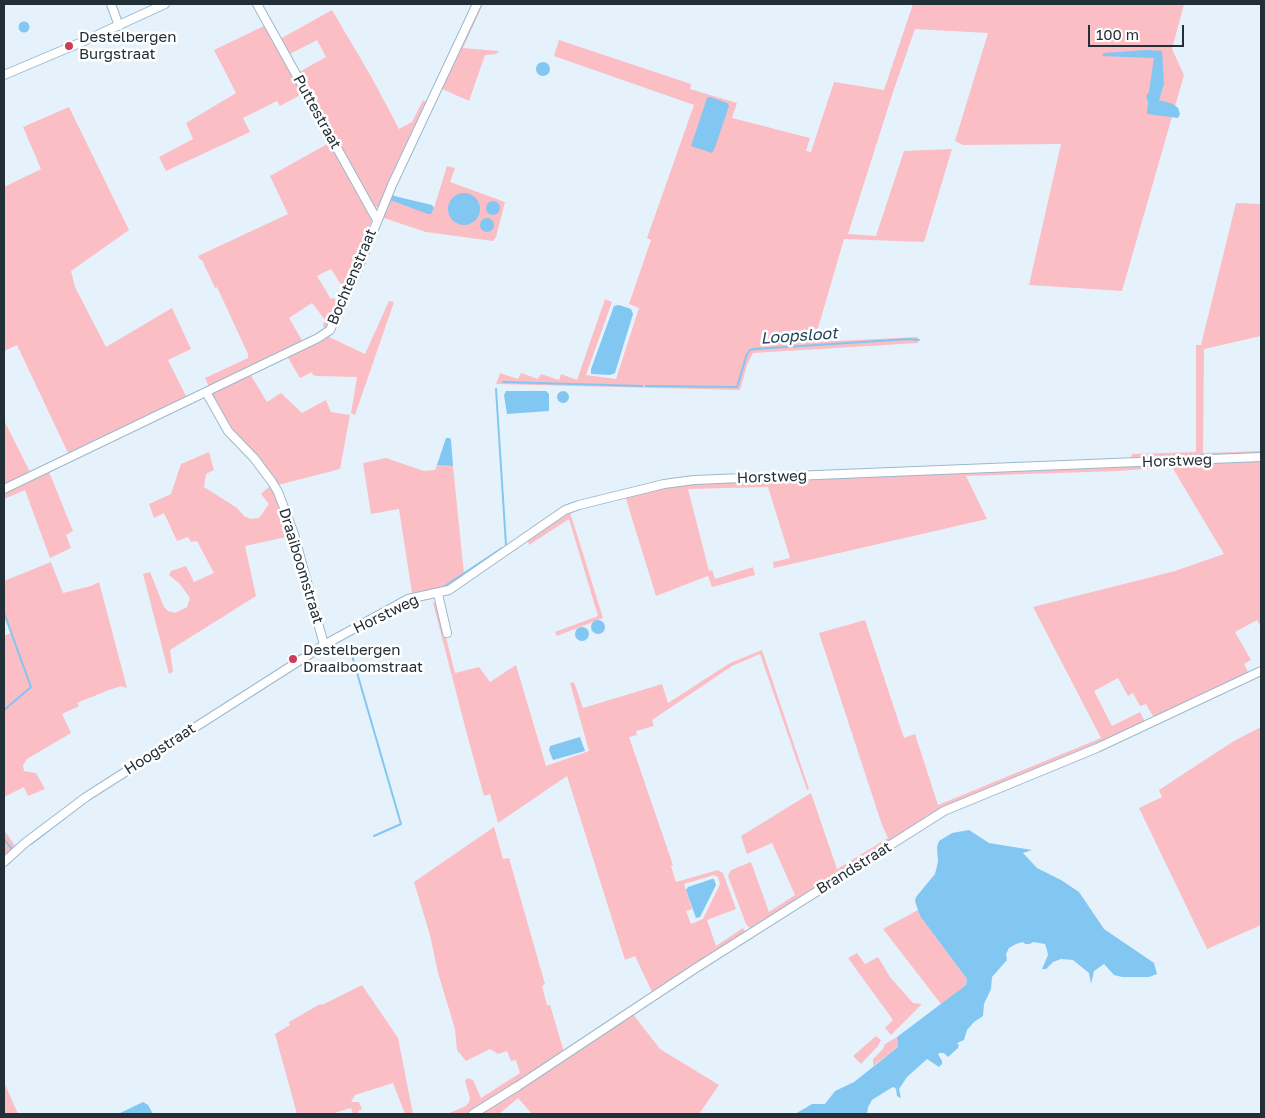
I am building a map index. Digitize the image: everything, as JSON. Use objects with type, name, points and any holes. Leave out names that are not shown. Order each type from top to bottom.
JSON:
[{"type":"street","points":[[111,4],[119,26]]},
{"type":"street","points":[[4,75],[119,26],[165,4]]},
{"type":"street","name":"Puttestraat","points":[[257,4],[377,220]]},
{"type":"street","name":"Bochtenstraat","points":[[4,489],[318,338],[330,330],[357,271],[377,220],[477,4]]},
{"type":"street","name":"Draaiboomstraat","points":[[206,392],[228,430],[254,458],[278,492],[294,534],[324,645]]},
{"type":"street","name":"Horstweg","points":[[324,645],[408,599],[438,594],[449,590],[565,510],[664,484],[718,479],[1261,457]]},
{"type":"street","points":[[438,594],[447,633]]},
{"type":"street","name":"Hoogstraat","points":[[4,862],[25,843],[86,797],[324,645]]},
{"type":"street","name":"Brandstraat","points":[[473,1114],[696,968],[944,811],[1097,748],[1261,671]]},
{"type":"shaded area","points":[[479,4],[483,4],[463,48],[499,51],[496,54],[485,55],[469,101],[440,88]]},
{"type":"shaded area","points":[[913,4],[1184,4],[1172,49],[1184,75],[1122,291],[1029,285],[1061,144],[963,145],[955,141],[988,33],[915,29],[848,234],[876,236],[904,151],[952,149],[924,242],[844,239],[814,342],[918,337],[918,343],[753,353],[747,365],[740,390],[496,384],[500,373],[518,379],[521,373],[538,379],[541,374],[559,380],[561,374],[577,380],[605,299],[612,302],[586,375],[616,379],[639,308],[629,304],[651,240],[647,238],[694,105],[554,56],[559,40],[691,84],[690,89],[737,103],[732,118],[810,138],[806,151],[811,152],[834,82],[884,90]]},
{"type":"shaded area","points":[[332,10],[399,129],[412,122],[423,100],[427,102],[379,207],[375,207],[370,203],[299,72],[326,57],[317,40],[288,55],[280,39]]},
{"type":"shaded area","points":[[266,25],[302,94],[280,106],[277,101],[243,118],[250,132],[166,171],[159,157],[193,139],[186,123],[236,93],[214,50]]},
{"type":"shaded area","points":[[69,107],[129,230],[71,271],[75,287],[106,347],[172,308],[191,349],[168,360],[187,398],[69,455],[17,345],[4,351],[4,187],[41,169],[23,127]]},
{"type":"shaded area","points":[[329,143],[372,220],[345,291],[331,269],[317,276],[331,299],[334,298],[339,304],[329,327],[325,331],[323,325],[325,320],[312,303],[289,318],[303,342],[209,387],[205,378],[248,358],[248,354],[217,287],[215,288],[202,260],[198,256],[288,214],[270,176]]},
{"type":"shaded area","points":[[447,166],[455,168],[450,182],[505,202],[496,237],[493,241],[426,232],[384,218],[383,213],[390,194],[433,211]]},
{"type":"shaded area","points":[[1236,203],[1261,204],[1261,336],[1204,349],[1203,453],[1261,451],[1261,627],[1257,620],[1235,632],[1251,660],[1244,664],[1249,674],[1154,718],[1146,704],[1140,706],[1133,693],[1128,696],[1118,678],[1094,691],[1112,726],[1140,712],[1145,722],[985,791],[751,929],[746,924],[728,876],[731,870],[751,862],[769,912],[795,895],[772,843],[747,854],[741,836],[811,793],[837,869],[888,838],[882,825],[819,633],[865,620],[904,738],[915,734],[938,805],[1101,738],[1033,607],[1175,571],[1224,554],[1172,467],[1118,471],[966,476],[987,519],[774,568],[773,562],[790,558],[768,487],[688,489],[709,571],[712,570],[715,579],[753,567],[755,575],[712,587],[708,576],[656,596],[625,496],[671,485],[1131,459],[1132,454],[1196,452],[1196,345],[1201,345]]},
{"type":"shaded area","points":[[389,301],[394,302],[355,415],[351,413],[357,377],[317,376],[313,375],[312,372],[300,378],[287,356],[327,336],[365,354]]},
{"type":"shaded area","points":[[250,374],[267,402],[281,393],[302,413],[326,400],[331,412],[350,415],[340,469],[278,485],[230,429],[212,394],[214,390]]},
{"type":"shaded area","points":[[4,420],[30,472],[4,484]]},
{"type":"shaded area","points":[[209,452],[214,470],[206,474],[204,487],[251,519],[259,518],[269,504],[261,494],[271,485],[291,536],[245,546],[256,596],[170,650],[173,672],[169,674],[143,574],[150,572],[164,607],[168,611],[175,613],[187,607],[190,598],[180,584],[169,575],[171,571],[186,566],[194,582],[214,573],[197,541],[191,542],[188,537],[177,541],[164,513],[154,518],[149,504],[171,494],[181,464]]},
{"type":"shaded area","points":[[386,458],[424,471],[435,470],[437,465],[453,466],[464,574],[443,589],[412,593],[399,509],[371,514],[363,463]]},
{"type":"shaded area","points":[[49,472],[73,531],[66,535],[71,548],[50,558],[25,490],[4,499],[4,492]]},
{"type":"shaded area","points":[[570,512],[603,618],[557,636],[555,632],[598,616],[569,519],[529,545],[528,541]]},
{"type":"shaded area","points":[[51,562],[63,593],[99,582],[127,688],[121,686],[109,690],[77,703],[79,706],[62,714],[71,733],[27,759],[23,765],[24,771],[36,773],[45,789],[28,796],[24,787],[4,797],[4,636],[11,633],[4,613],[4,581]]},
{"type":"shaded area","points":[[437,602],[455,673],[479,667],[490,682],[516,665],[546,766],[589,751],[570,683],[574,682],[583,708],[662,684],[668,703],[730,663],[762,650],[809,789],[807,790],[760,654],[732,666],[652,720],[654,726],[636,731],[637,735],[629,737],[673,865],[671,866],[676,882],[718,870],[723,873],[736,909],[707,920],[716,946],[743,928],[746,933],[653,994],[635,956],[625,960],[567,776],[498,823],[490,794],[484,796],[433,603]],"holes":[[[714,875],[718,877],[720,884],[703,919],[691,924],[686,911],[692,909],[684,884]]]},
{"type":"shaded area","points":[[1261,727],[1261,925],[1207,949],[1139,808],[1162,797],[1159,790],[1234,741]]},
{"type":"shaded area","points":[[494,827],[503,859],[509,858],[545,984],[542,986],[547,1005],[550,1005],[564,1052],[484,1105],[487,1111],[632,1013],[660,1049],[719,1085],[699,1114],[532,1114],[518,1098],[499,1114],[447,1114],[466,1106],[469,1102],[470,1098],[465,1081],[467,1078],[473,1080],[481,1098],[520,1073],[516,1060],[511,1061],[507,1051],[498,1054],[490,1049],[466,1061],[457,1050],[455,1029],[414,882]]},
{"type":"shaded area","points":[[4,830],[16,847],[4,858]]},
{"type":"shaded area","points":[[918,910],[920,916],[967,979],[966,985],[941,1004],[883,929]]},
{"type":"shaded area","points":[[857,953],[865,964],[878,957],[890,977],[913,1003],[922,1004],[891,1035],[885,1028],[893,1020],[848,958]]},
{"type":"shaded area","points":[[362,985],[398,1038],[413,1114],[405,1114],[393,1083],[355,1095],[351,1102],[359,1102],[362,1109],[358,1111],[359,1114],[353,1114],[351,1108],[331,1114],[297,1114],[275,1034],[290,1025],[289,1022],[320,1004],[322,1005]]},
{"type":"shaded area","points":[[876,1036],[881,1040],[878,1046],[861,1064],[853,1056]]},
{"type":"shaded area","points":[[897,1037],[898,1047],[873,1066],[873,1059],[883,1049],[885,1044]]},
{"type":"shaded area","points":[[4,1082],[18,1114],[4,1114]]},
{"type":"water","points":[[24,21],[30,27],[24,33],[18,27]]},
{"type":"water","points":[[1147,50],[1162,51],[1164,84],[1159,100],[1173,104],[1178,108],[1180,114],[1178,118],[1147,114],[1148,102],[1146,96],[1149,92],[1154,58],[1102,56],[1104,53]]},
{"type":"water","points":[[543,62],[548,64],[550,69],[548,74],[543,76],[538,74],[536,69],[538,64]]},
{"type":"water","points":[[710,97],[727,103],[729,106],[712,153],[691,146],[707,98]]},
{"type":"water","points":[[464,193],[475,198],[480,209],[475,220],[464,225],[453,220],[448,209],[453,198]]},
{"type":"water","points":[[390,195],[432,205],[434,208],[431,214],[428,214],[388,199]]},
{"type":"water","points":[[493,201],[498,203],[500,208],[498,213],[493,215],[488,213],[486,208],[488,203]]},
{"type":"water","points":[[487,218],[492,220],[494,225],[492,230],[487,232],[482,230],[480,225],[482,220]]},
{"type":"water","points":[[619,305],[631,309],[633,314],[615,373],[610,375],[591,374],[591,369],[614,306]]},
{"type":"water","points":[[506,391],[546,391],[549,394],[549,411],[507,414],[504,395]]},
{"type":"water","points":[[561,391],[565,391],[569,397],[565,403],[561,403],[557,399],[557,395]]},
{"type":"water","points":[[446,438],[451,440],[453,466],[437,465]]},
{"type":"water","points":[[595,620],[601,620],[605,627],[601,634],[595,634],[591,630],[591,624]]},
{"type":"water","points":[[579,627],[585,627],[589,634],[585,641],[579,641],[575,637],[575,631]]},
{"type":"water","points":[[580,737],[585,751],[553,760],[549,750],[550,746]]},
{"type":"water","points":[[969,830],[989,843],[1032,850],[1023,853],[1037,868],[1079,892],[1104,929],[1154,963],[1157,974],[1149,977],[1122,977],[1114,975],[1104,964],[1094,971],[1091,984],[1089,973],[1073,960],[1061,959],[1053,962],[1046,969],[1042,969],[1048,955],[1045,944],[1033,942],[1025,944],[1023,942],[1016,944],[1009,948],[1006,954],[1007,960],[992,977],[991,989],[984,1004],[983,1016],[967,1030],[964,1040],[957,1043],[959,1045],[958,1048],[948,1057],[944,1053],[938,1054],[942,1061],[939,1067],[927,1059],[907,1077],[899,1089],[901,1098],[897,1096],[894,1087],[872,1100],[867,1114],[795,1114],[812,1104],[825,1104],[835,1091],[854,1082],[898,1047],[897,1037],[966,985],[967,979],[920,916],[915,901],[916,897],[935,874],[938,862],[937,847],[939,841],[952,833]]},
{"type":"water","points":[[714,879],[716,885],[700,917],[696,918],[686,890],[688,887]]},
{"type":"water","points":[[143,1102],[148,1105],[153,1114],[118,1114]]},
{"type":"waterway","name":"Loopsloot","points":[[646,386],[737,387],[747,354],[750,350],[755,349],[909,339],[919,340]]},
{"type":"waterway","name":"Loopsloot","points":[[503,382],[642,386]]},
{"type":"waterway","name":"Loopsloot","points":[[496,389],[506,545]]},
{"type":"waterway","name":"Loopsloot","points":[[442,588],[502,548]]},
{"type":"waterway","name":"Loopsloot","points":[[392,612],[413,602]]},
{"type":"waterway","points":[[4,613],[31,687],[4,710]]},
{"type":"waterway","points":[[351,652],[401,824],[374,836]]},
{"type":"waterway","name":"Loopsloot","points":[[31,844],[66,817]]},
{"type":"waterway","points":[[4,839],[11,848]]},
{"type":"place","name":"Destelbergen Burgstraat","points":[[69,46]]},
{"type":"place","name":"Destelbergen Draaiboomstraat","points":[[293,659]]}]
